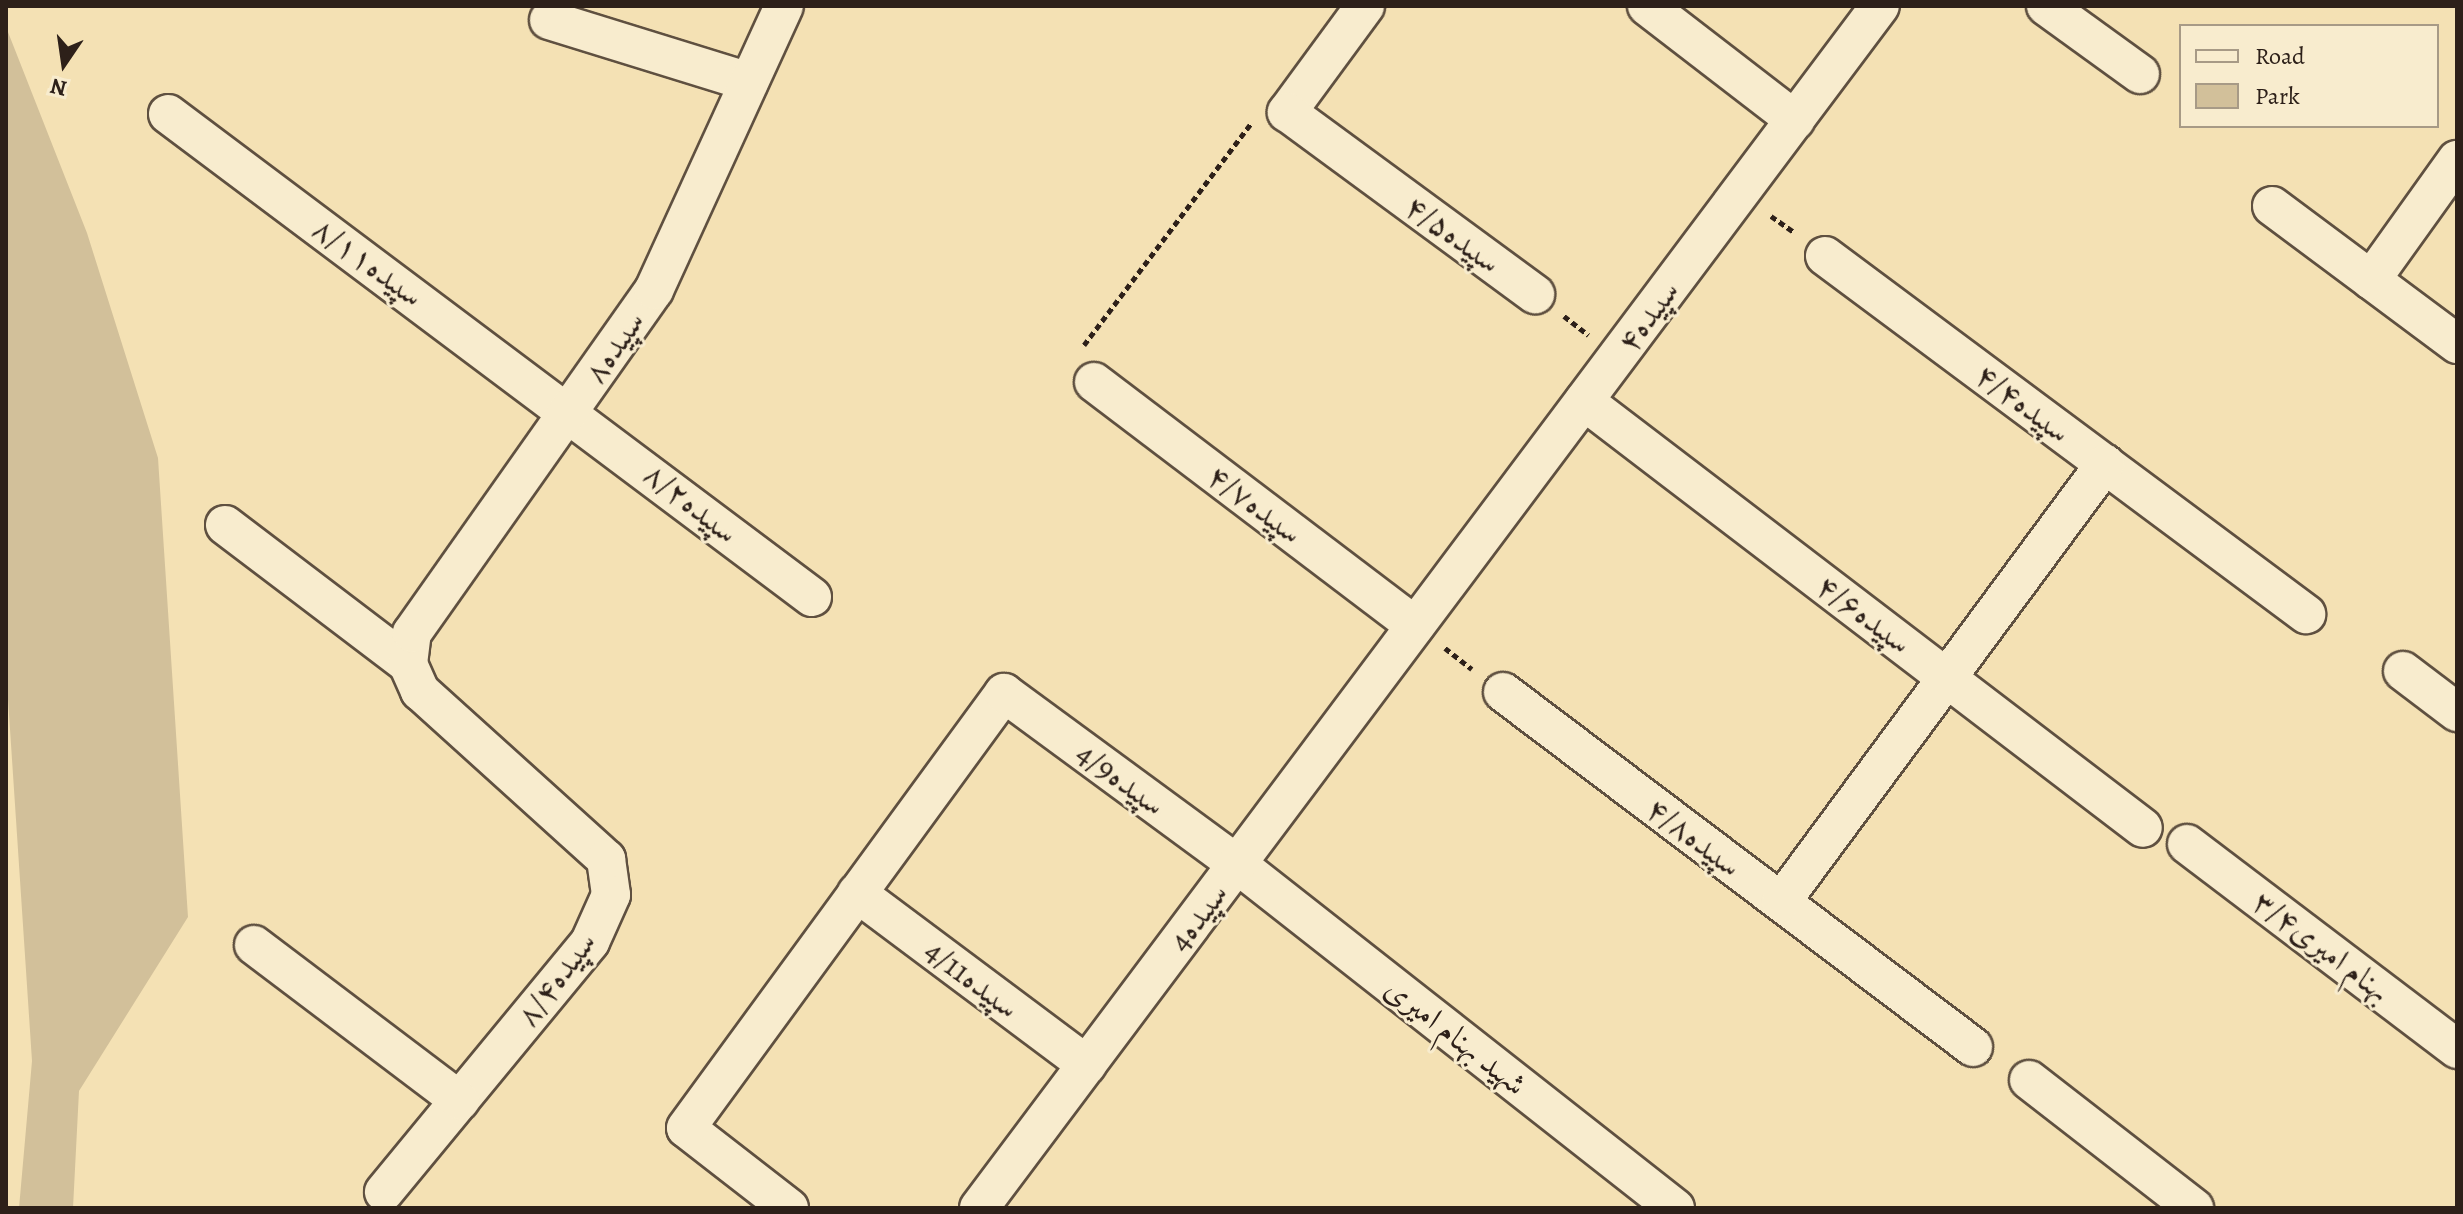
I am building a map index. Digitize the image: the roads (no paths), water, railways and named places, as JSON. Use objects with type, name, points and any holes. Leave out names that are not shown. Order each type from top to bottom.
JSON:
[{"type":"street","name":"سپیده۸","points":[[408,664],[412,633],[654,290],[784,6]]},
{"type":"street","name":"سپیده۴/۵","points":[[1365,6],[1287,112],[1535,294]]},
{"type":"street","points":[[1647,6],[1795,120]]},
{"type":"street","name":"سپیده۴","points":[[1415,626],[1880,6]]},
{"type":"street","points":[[2046,6],[2140,74]]},
{"type":"street","points":[[549,20],[749,82]]},
{"type":"street","name":"سپیده۸/۱۱","points":[[168,114],[569,410]]},
{"type":"street","points":[[2371,280],[2457,160]]},
{"type":"street","points":[[2272,206],[2457,344]]},
{"type":"street","name":"سپیده۴/۴","points":[[1825,256],[2306,614]]},
{"type":"street","name":"سپیده۴/۷","points":[[1094,382],[1415,626]]},
{"type":"street","name":"سپیده۴/۶","points":[[1584,401],[2143,828]]},
{"type":"street","name":"سپیده۸/۲","points":[[569,410],[812,597]]},
{"type":"street","points":[[1781,902],[2105,464]]},
{"type":"street","points":[[225,525],[408,664]]},
{"type":"street","name":"4سپیده","points":[[979,1208],[1415,626]]},
{"type":"street","name":"سپیده۸/۴","points":[[384,1192],[590,942],[611,895],[606,859],[420,691],[408,664]]},
{"type":"street","points":[[2403,671],[2457,712]]},
{"type":"street","name":"سپیده۴/۸","points":[[1503,692],[1973,1047]]},
{"type":"street","name":"4/9سپیده","points":[[857,893],[1004,693],[1237,864]]},
{"type":"street","name":"بهنام امیری۳/۴","points":[[2187,844],[2457,1049]]},
{"type":"street","name":"شهید بهنام امیری","points":[[1237,864],[1675,1208]]},
{"type":"street","points":[[789,1208],[686,1128],[857,893]]},
{"type":"street","name":"4/11سپیده","points":[[857,893],[1087,1065]]},
{"type":"street","points":[[254,945],[460,1101]]},
{"type":"street","points":[[2029,1080],[2194,1208]]}]
